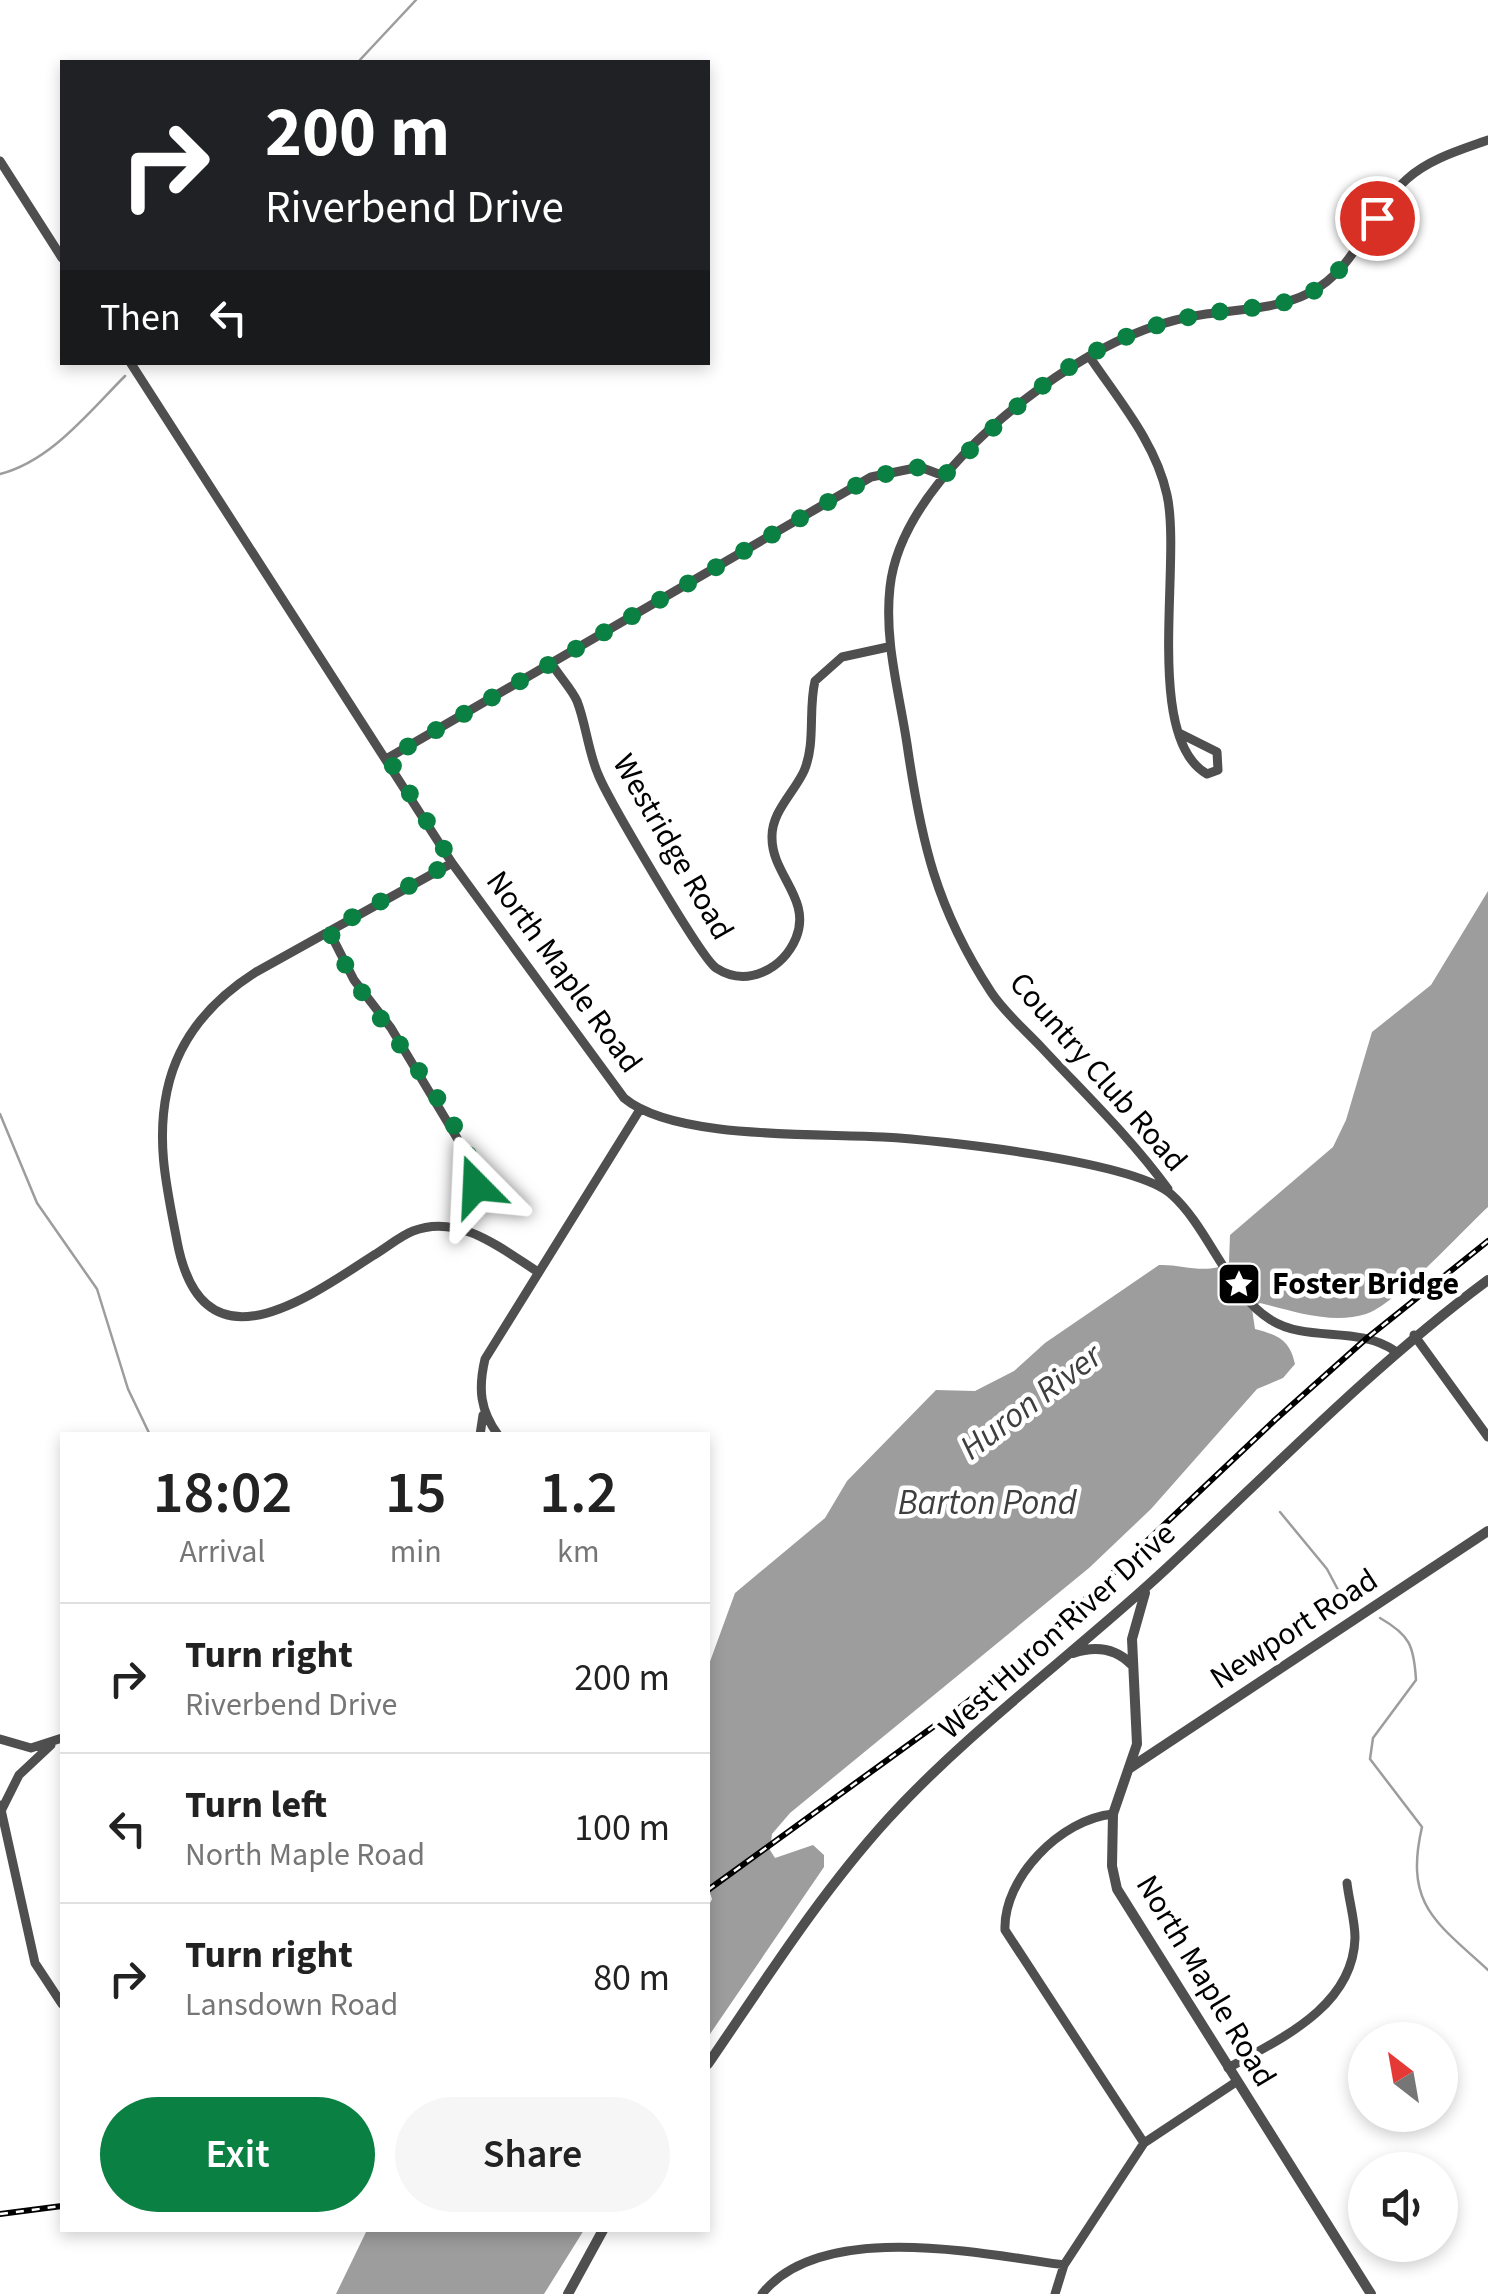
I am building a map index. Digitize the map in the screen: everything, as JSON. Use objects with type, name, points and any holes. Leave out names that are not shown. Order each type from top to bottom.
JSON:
[{"type":"street","name":"Country Club Road","points":[[1172,1195],[1122,1130],[994,996],[963,946],[939,893],[918,829],[888,647],[896,556],[944,476],[1000,420],[1089,356],[1158,325],[1280,303],[1313,292],[1342,268],[1409,178],[1452,152],[1488,140]]},
{"type":"street","points":[[0,161],[60,255]]},
{"type":"street","points":[[1089,356],[1147,444],[1167,495],[1174,542],[1170,706],[1178,733],[1202,772],[1218,770],[1217,752],[1178,733]]},
{"type":"street","name":"North Maple Road","points":[[132,365],[452,862],[618,1090],[640,1111],[697,1127],[990,1148],[1145,1180],[1172,1195]]},
{"type":"street","points":[[388,758],[871,477],[920,467],[944,476]]},
{"type":"street","name":"Westridge Road","points":[[552,664],[576,699],[598,774],[614,808],[658,875],[694,944],[714,967],[752,975],[766,973],[782,961],[796,937],[799,904],[772,840],[774,822],[804,770],[815,681],[842,656],[888,647]]},
{"type":"street","points":[[452,862],[224,992],[186,1041],[168,1085],[160,1131],[182,1269],[196,1298],[223,1315],[245,1319],[298,1300],[414,1230],[466,1229],[538,1272]]},
{"type":"street","points":[[329,930],[354,980],[391,1028],[475,1168],[476,1186],[466,1229]]},
{"type":"street","points":[[480,1432],[480,1382],[485,1359],[640,1111]]},
{"type":"street","points":[[1172,1195],[1259,1311],[1282,1326],[1353,1334],[1395,1351]]},
{"type":"street","name":"West Huron River Drive","points":[[710,2061],[843,1872],[888,1819],[1064,1656],[1147,1587],[1395,1351],[1488,1280]]},
{"type":"street","points":[[1414,1335],[1488,1436]]},
{"type":"street","points":[[483,1415],[496,1432]]},
{"type":"street","name":"Newport Road","points":[[1129,1769],[1488,1531]]},
{"type":"street","name":"North Maple Road","points":[[1147,1587],[1135,1616],[1131,1664],[1137,1744],[1113,1814],[1112,1866],[1117,1889],[1372,2294]]},
{"type":"street","points":[[1064,1656],[1087,1648],[1110,1650],[1131,1664]]},
{"type":"street","points":[[0,1739],[32,1748],[51,1745]]},
{"type":"street","points":[[60,1739],[19,1775],[1,1807],[35,1963],[60,2001]]},
{"type":"street","points":[[1113,1814],[1075,1826],[1030,1866],[1013,1886],[1004,1909],[1004,1930],[1144,2143]]},
{"type":"street","points":[[1228,2068],[1313,2017],[1345,1979],[1355,1937],[1347,1883]]},
{"type":"street","points":[[1055,2294],[1064,2265],[1144,2143],[1236,2082]]},
{"type":"street","points":[[568,2294],[601,2232]]},
{"type":"street","points":[[762,2294],[795,2268],[854,2250],[947,2250],[1064,2265]]},
{"type":"water","name":"Barton Pond","points":[[1488,891],[1488,1207],[1410,1283],[1366,1314],[1326,1317],[1260,1303],[1252,1309],[1255,1329],[1276,1336],[1290,1349],[1295,1364],[1283,1378],[1257,1389],[1151,1509],[1089,1568],[790,1813],[772,1834],[770,1850],[775,1858],[813,1845],[824,1855],[824,1867],[710,2034],[710,1662],[735,1593],[825,1518],[847,1481],[936,1390],[975,1391],[1014,1371],[1045,1343],[1159,1265],[1204,1269],[1229,1262],[1230,1235],[1333,1147],[1346,1120],[1372,1032],[1431,985]]},
{"type":"water","points":[[366,2232],[583,2232],[544,2294],[336,2294]]},
{"type":"waterway","points":[[360,60],[416,0]]},
{"type":"waterway","points":[[0,474],[19,468],[52,447],[125,376]]},
{"type":"waterway","points":[[0,1114],[37,1203],[97,1289],[128,1389],[149,1432]]},
{"type":"waterway","points":[[1280,1512],[1327,1569],[1346,1605]]},
{"type":"waterway","points":[[1380,1618],[1404,1636],[1414,1658],[1416,1680],[1373,1738],[1370,1759],[1422,1827],[1417,1875],[1429,1910],[1488,1970]]},
{"type":"railway","points":[[710,1889],[966,1703],[1040,1642],[1275,1420],[1367,1338],[1488,1241]]},
{"type":"railway","points":[[0,2214],[60,2206]]},
{"type":"place","name":"Foster Bridge","points":[[1239,1284]]},
{"type":"route","points":[[476,1186],[475,1168],[458,1138],[391,1028],[354,980],[329,930],[452,862],[388,758],[871,477],[920,467],[944,476],[1000,420],[1059,374],[1117,340],[1180,319],[1280,303],[1313,292],[1342,268],[1377,218]]},
{"type":"water label","name":"Huron River","points":[[1031,1402]]}]
